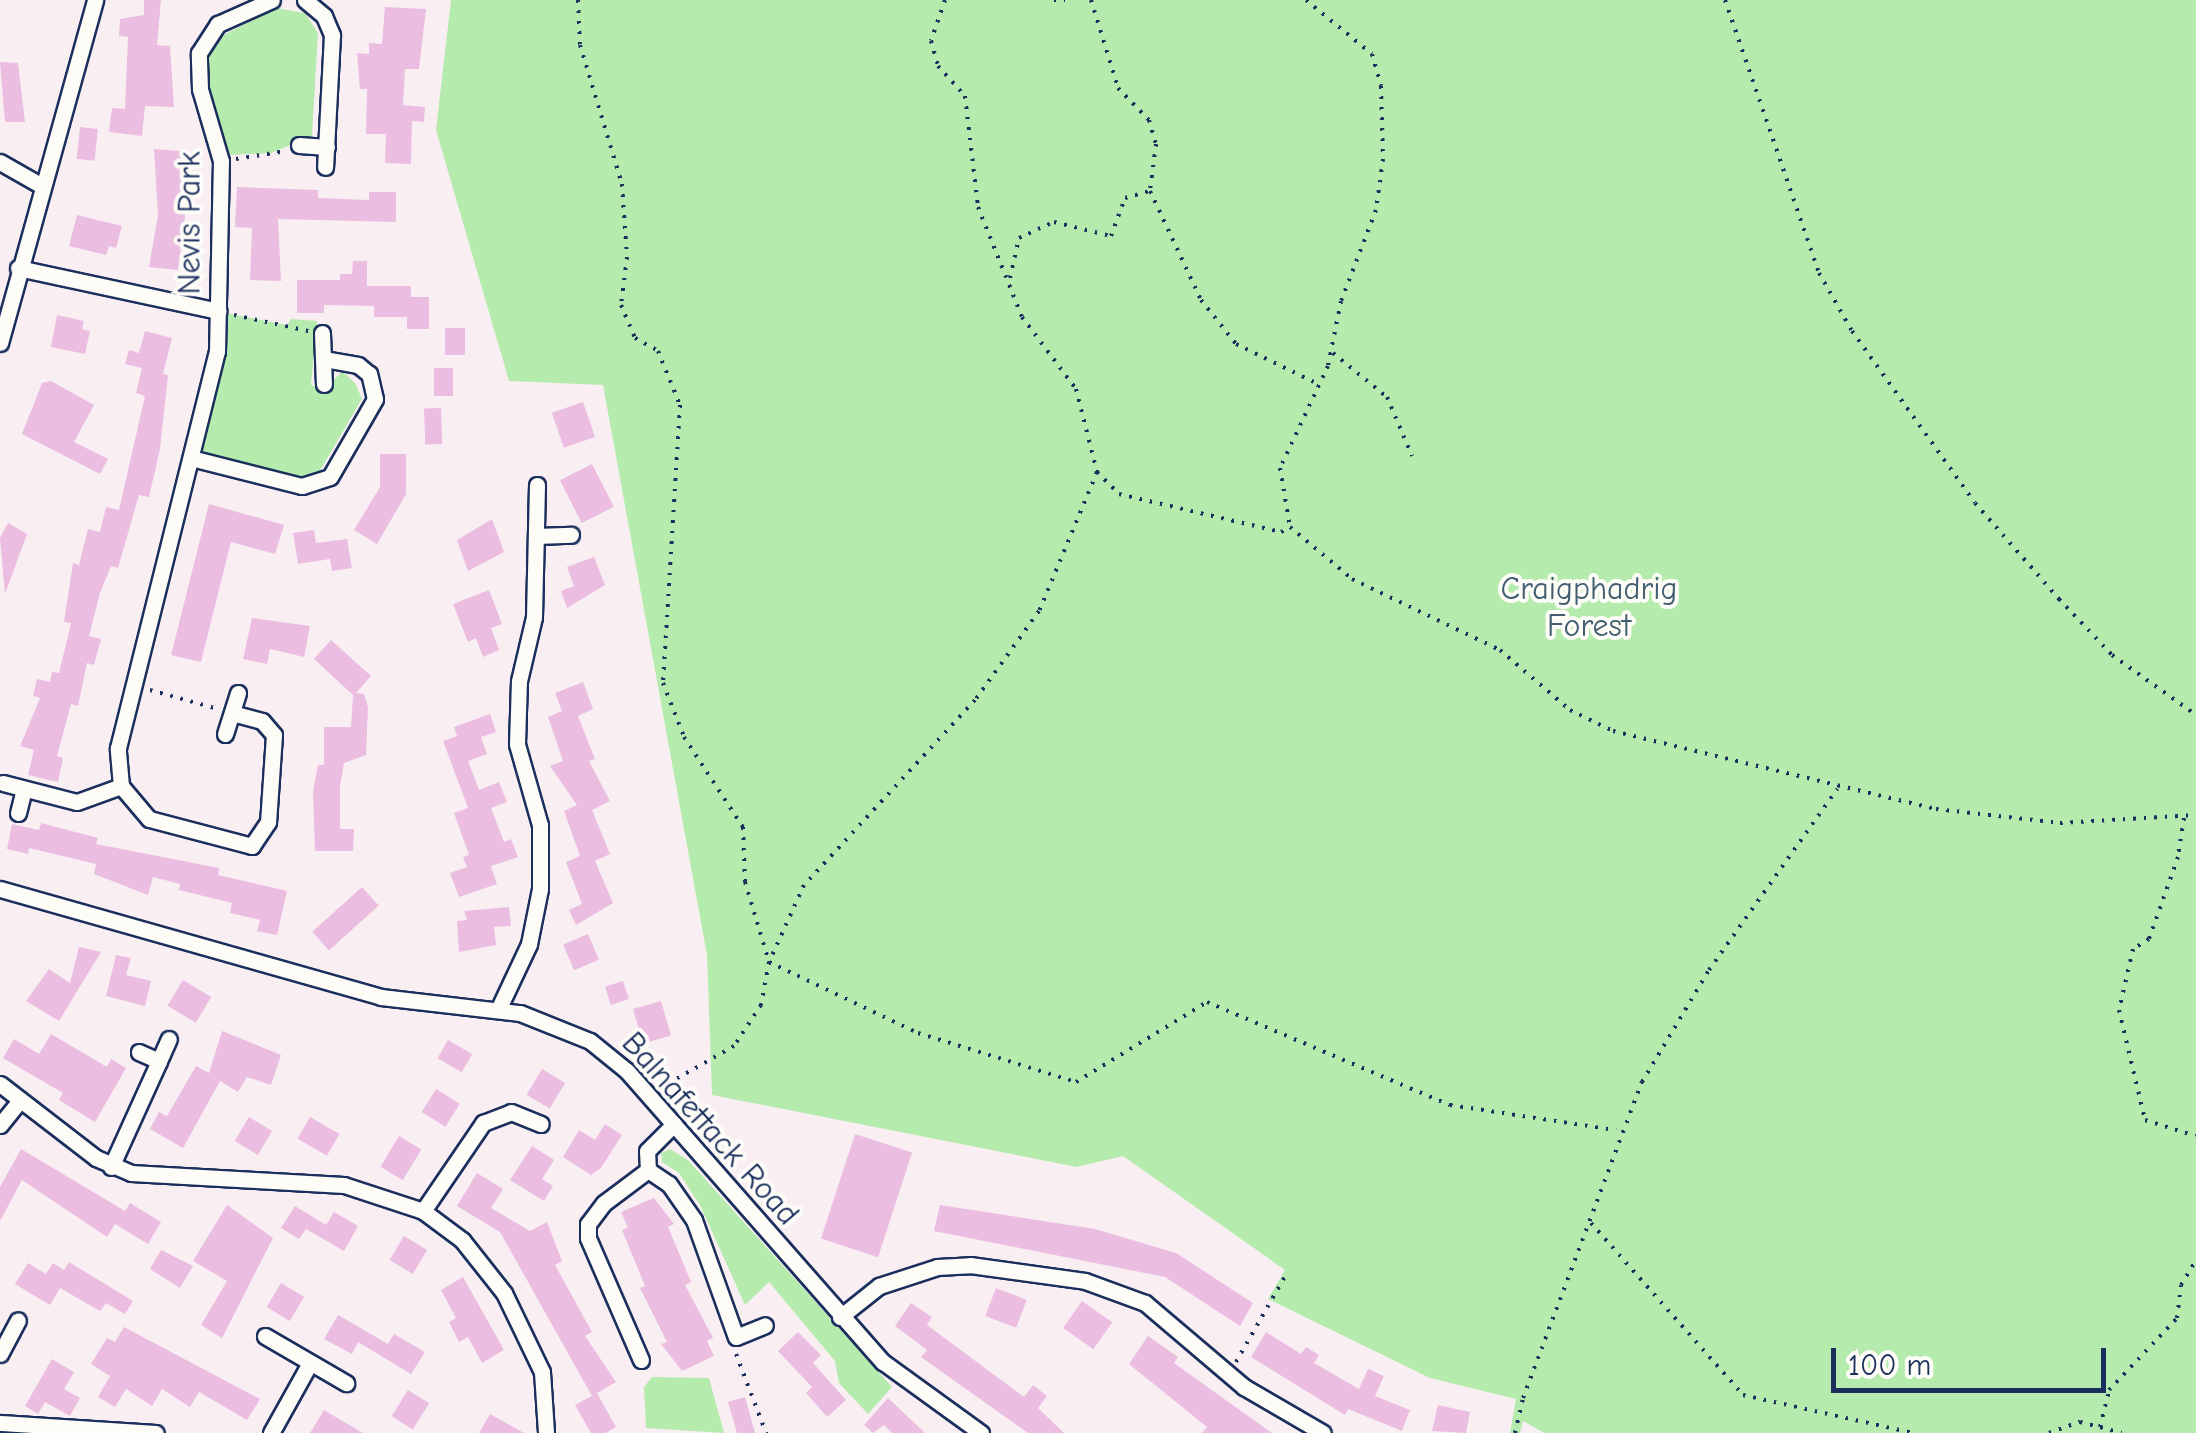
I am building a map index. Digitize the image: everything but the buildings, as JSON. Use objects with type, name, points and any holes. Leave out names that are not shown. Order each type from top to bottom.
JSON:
[{"type":"street","points":[[0,343],[95,0]]},
{"type":"street","name":"Nevis Park","points":[[121,786],[118,748],[212,378],[218,311],[221,160],[200,89],[199,53],[218,24],[272,0]]},
{"type":"street","points":[[305,0],[324,16],[332,35],[326,168]]},
{"type":"street","points":[[299,146],[327,147]]},
{"type":"street","points":[[0,162],[42,186]]},
{"type":"street","name":"Nevis Park","points":[[18,268],[218,311]]},
{"type":"street","points":[[322,333],[324,384]]},
{"type":"street","points":[[191,458],[302,486],[330,477],[375,399],[369,374],[358,365],[324,359]]},
{"type":"street","points":[[498,1010],[529,944],[540,890],[540,825],[517,744],[518,681],[534,617],[537,485]]},
{"type":"street","points":[[536,536],[571,535]]},
{"type":"street","points":[[225,734],[238,693]]},
{"type":"street","points":[[3,783],[91,802],[121,786],[149,819],[252,846],[260,842],[268,822],[274,735],[262,720],[232,713]]},
{"type":"street","points":[[18,814],[24,788]]},
{"type":"street","name":"Balnafettack Road","points":[[0,890],[381,997],[498,1010],[590,1041],[650,1095],[840,1317],[905,1380],[973,1430]]},
{"type":"street","points":[[111,1167],[169,1039]]},
{"type":"street","points":[[138,1052],[159,1061]]},
{"type":"street","points":[[0,1084],[111,1167],[153,1178],[344,1185],[423,1211],[462,1240],[504,1293],[542,1372],[546,1433]]},
{"type":"street","points":[[0,1125],[20,1100]]},
{"type":"street","points":[[423,1211],[483,1123],[511,1112],[540,1124]]},
{"type":"street","points":[[648,1170],[647,1151],[674,1124]]},
{"type":"street","points":[[648,1170],[669,1184],[694,1220],[736,1336],[766,1324]]},
{"type":"street","points":[[641,1360],[588,1238],[588,1224],[604,1203],[648,1170]]},
{"type":"street","points":[[840,1317],[879,1286],[936,1266],[1022,1271],[1117,1289],[1145,1303],[1229,1375],[1322,1433]]},
{"type":"street","points":[[0,1354],[18,1320]]},
{"type":"street","points":[[265,1336],[346,1383]]},
{"type":"street","points":[[272,1433],[310,1363]]},
{"type":"street","points":[[0,1423],[18,1430],[156,1433]]},
{"type":"path","points":[[578,0],[580,45],[622,184],[627,257],[621,306],[635,338],[658,351],[680,405],[663,683],[684,737],[743,827],[745,882],[769,962],[918,1032],[1076,1082],[1207,1002],[1450,1104],[1616,1130]]},
{"type":"path","points":[[945,0],[931,41],[938,66],[965,96],[969,171],[1042,351],[1076,389],[1097,472],[1119,494],[1281,532],[1290,528]]},
{"type":"path","points":[[1054,0],[1064,0]]},
{"type":"path","points":[[1091,0],[1118,88],[1150,120],[1156,144],[1150,191],[1201,300],[1236,344],[1320,385]]},
{"type":"path","points":[[1306,0],[1372,54],[1384,116],[1376,210],[1341,300],[1332,352],[1320,385],[1280,468],[1290,528],[1352,580],[1514,659],[1589,723],[1838,788],[1936,809],[2060,823],[2196,815]]},
{"type":"path","points":[[1726,0],[1819,273],[1852,331],[1975,503],[2059,599],[2112,654],[2196,715]]},
{"type":"path","points":[[221,160],[271,156],[299,146]]},
{"type":"path","points":[[1010,280],[1019,238],[1054,222],[1111,236],[1125,198],[1150,191]]},
{"type":"path","points":[[218,311],[322,333]]},
{"type":"path","points":[[1332,352],[1387,396],[1412,456]]},
{"type":"path","points":[[650,1095],[734,1046],[761,1006],[769,962],[804,885],[975,700],[1039,611],[1097,472]]},
{"type":"path","points":[[133,686],[232,713]]},
{"type":"path","points":[[1515,1433],[1642,1082],[1709,970],[1838,788]]},
{"type":"path","points":[[2184,818],[2178,857],[2149,939],[2133,950],[2120,1010],[2145,1120],[2196,1136]]},
{"type":"path","points":[[1590,1223],[1743,1395],[1913,1433]]},
{"type":"path","points":[[2100,1427],[2108,1390],[2177,1318],[2181,1285],[2196,1260]]},
{"type":"path","points":[[1229,1375],[1287,1272]]},
{"type":"path","points":[[736,1336],[736,1357],[758,1398],[766,1433]]},
{"type":"path","points":[[2048,1433],[2080,1422],[2122,1433]]},
{"type":"green space","name":"Craigphadrig Forest","points":[[451,0],[2196,0],[2196,1433],[1544,1433],[1523,1421],[1520,1433],[1510,1433],[1516,1399],[1430,1378],[1268,1299],[1285,1270],[1123,1156],[1077,1167],[712,1095],[707,955],[603,385],[509,381],[436,130]]},
{"type":"green space","points":[[276,8],[305,13],[318,33],[312,136],[271,153],[227,155],[201,67],[218,38]]},
{"type":"green space","points":[[220,312],[287,325],[291,319],[317,321],[311,385],[325,390],[342,371],[355,383],[362,399],[318,474],[303,479],[202,453],[225,332]]},
{"type":"green space","points":[[670,1149],[688,1160],[892,1387],[868,1414],[839,1383],[835,1361],[769,1282],[745,1305],[700,1205],[679,1173],[662,1162],[661,1153]]},
{"type":"green space","points":[[652,1377],[709,1378],[724,1433],[646,1428],[644,1387]]}]
